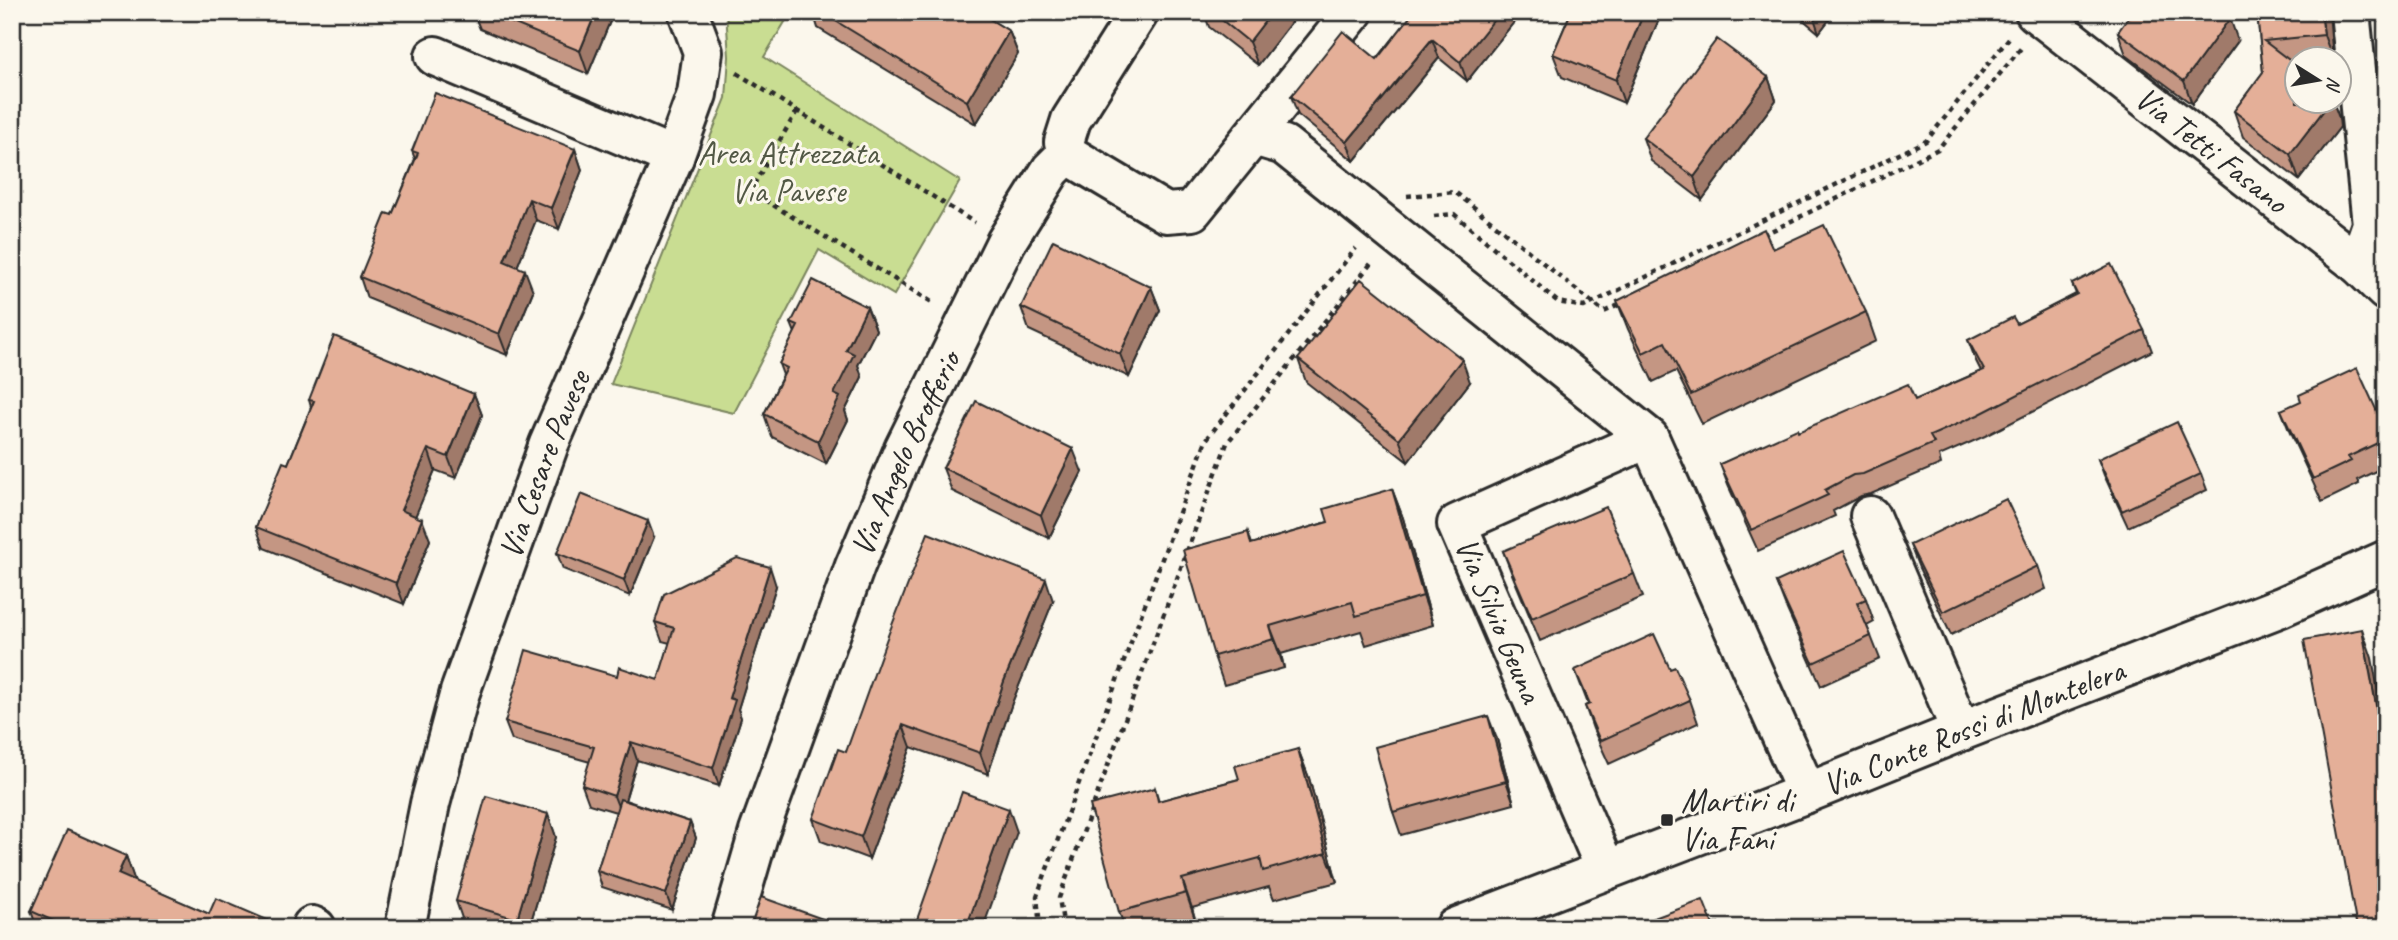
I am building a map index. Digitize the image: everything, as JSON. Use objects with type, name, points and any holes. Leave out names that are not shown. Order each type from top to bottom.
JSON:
[{"type":"street","name":"Via Cesare Pavese","points":[[405,928],[430,804],[460,692],[550,444],[674,157],[697,94],[703,52],[688,12]]},
{"type":"street","points":[[1139,12],[1071,120],[1064,142],[1067,154],[1167,213],[1192,211],[1353,12]]},
{"type":"street","points":[[2350,12],[2372,224],[2358,264]]},
{"type":"street","name":"Via Tetti Fasano","points":[[2030,22],[2358,264],[2386,291]]},
{"type":"street","points":[[435,56],[674,157]]},
{"type":"street","points":[[1254,136],[1284,145],[1649,438],[1807,793]]},
{"type":"street","name":"Via Angelo Brofferio","points":[[731,928],[759,832],[855,566],[904,450],[1006,242],[1051,170],[1067,154]]},
{"type":"street","name":"Via Silvio Geuna","points":[[1606,870],[1457,524],[1649,438]]},
{"type":"street","points":[[1870,516],[1961,731]]},
{"type":"street","name":"Via Conte Rossi di Montelera","points":[[1455,928],[1807,793],[2281,607],[2381,565]]},
{"type":"path","points":[[1752,240],[1938,149],[2030,22]]},
{"type":"path","points":[[1432,217],[1454,214],[1558,302],[1584,307],[1926,141],[2030,22]]},
{"type":"path","points":[[703,52],[1006,242]]},
{"type":"path","points":[[797,111],[750,191],[966,323]]},
{"type":"path","points":[[1398,196],[1455,192],[1604,312],[1629,300]]},
{"type":"path","points":[[1040,928],[1037,896],[1206,440],[1359,245]]},
{"type":"path","points":[[1064,928],[1059,898],[1227,443],[1376,257]]},
{"type":"green space","name":"Area Attrezzata Via Pavese","points":[[726,12],[791,12],[764,57],[960,181],[894,295],[819,250],[734,413],[611,384],[726,98],[729,57]]},
{"type":"building","points":[[486,12],[596,12],[580,51]]},
{"type":"building","points":[[821,12],[978,12],[1009,31],[967,101]]},
{"type":"building","points":[[1212,12],[1272,12],[1249,42]]},
{"type":"building","points":[[1414,12],[1500,12],[1460,62],[1432,39],[1347,142],[1291,96],[1343,31],[1377,59]]},
{"type":"building","points":[[1571,12],[1644,12],[1616,80],[1553,54]]},
{"type":"building","points":[[2132,12],[2222,12],[2230,18],[2184,81],[2118,32]]},
{"type":"building","points":[[2257,12],[2321,12],[2324,35],[2264,41],[2282,55],[2282,116],[2319,116],[2290,154],[2234,111],[2263,72]]},
{"type":"building","points":[[1717,39],[1768,77],[1694,177],[1643,138]]},
{"type":"building","points":[[435,93],[575,149],[551,208],[529,199],[504,261],[525,270],[499,334],[360,277],[386,213],[392,215],[418,153],[412,151]]},
{"type":"building","points":[[2386,123],[2386,152],[2382,150],[2380,133]]},
{"type":"building","points":[[1824,225],[1866,312],[1691,395],[1665,342],[1643,353],[1617,301],[1764,229],[1773,249]]},
{"type":"building","points":[[1053,240],[1151,287],[1120,354],[1021,307]]},
{"type":"building","points":[[2111,264],[2144,330],[1978,415],[1930,436],[1934,443],[1863,474],[1853,475],[1825,490],[1828,495],[1751,530],[1720,464],[1908,384],[1915,400],[1984,370],[1968,340],[2013,317],[2017,324],[2077,294],[2072,284]]},
{"type":"building","points":[[1361,279],[1462,359],[1399,439],[1298,359]]},
{"type":"building","points":[[813,280],[867,307],[846,350],[854,354],[834,394],[840,397],[818,441],[764,414],[787,368],[779,364],[798,326],[791,323]]},
{"type":"building","points":[[334,336],[474,394],[448,457],[428,449],[401,510],[422,519],[396,583],[256,527],[283,462],[288,464],[314,401],[309,400]]},
{"type":"building","points":[[2357,368],[2386,431],[2386,439],[2348,457],[2351,461],[2313,479],[2281,410],[2301,401],[2299,395]]},
{"type":"building","points":[[976,401],[1073,449],[1041,515],[943,468]]},
{"type":"building","points":[[2177,422],[2201,474],[2122,511],[2098,459]]},
{"type":"building","points":[[1392,489],[1423,596],[1356,616],[1352,602],[1270,626],[1274,639],[1214,656],[1183,550],[1248,532],[1251,544],[1328,522],[1324,509]]},
{"type":"building","points":[[581,494],[648,521],[624,580],[557,553]]},
{"type":"building","points":[[2006,499],[2038,566],[1943,612],[1910,545]]},
{"type":"building","points":[[1606,507],[1634,574],[1532,618],[1503,551]]},
{"type":"building","points":[[928,533],[1046,579],[1004,681],[980,753],[903,725],[861,837],[813,819],[838,749],[846,752]]},
{"type":"building","points":[[1844,551],[1866,599],[1857,603],[1871,636],[1813,663],[1776,582]]},
{"type":"building","points":[[737,558],[770,567],[729,698],[735,700],[713,768],[631,742],[614,796],[582,785],[594,747],[505,722],[526,650],[617,676],[619,667],[658,680],[674,628],[655,622],[664,594]]},
{"type":"building","points":[[2362,629],[2386,760],[2386,928],[2357,928],[2304,640]]},
{"type":"building","points":[[1654,634],[1670,669],[1675,667],[1690,700],[1600,741],[1585,706],[1590,704],[1575,670]]},
{"type":"building","points":[[1488,716],[1506,781],[1393,812],[1375,747]]},
{"type":"building","points":[[1298,749],[1326,853],[1263,871],[1260,858],[1182,879],[1186,893],[1119,912],[1090,805],[1155,788],[1158,801],[1239,779],[1235,766]]},
{"type":"building","points":[[962,792],[1009,809],[966,928],[914,928]]},
{"type":"building","points":[[486,796],[548,814],[517,919],[456,901]]},
{"type":"building","points":[[620,799],[690,822],[666,894],[597,871]]},
{"type":"building","points":[[67,830],[126,856],[118,874],[209,914],[216,898],[272,922],[270,928],[69,928],[31,911]]},
{"type":"building","points":[[761,897],[848,928],[750,928]]},
{"type":"building","points":[[1703,900],[1713,925],[1718,923],[1720,928],[1627,928]]},
{"type":"building","points":[[554,923],[567,928],[552,928]]},
{"type":"place","name":"Martiri di Via Fani","points":[[1667,820]]}]
